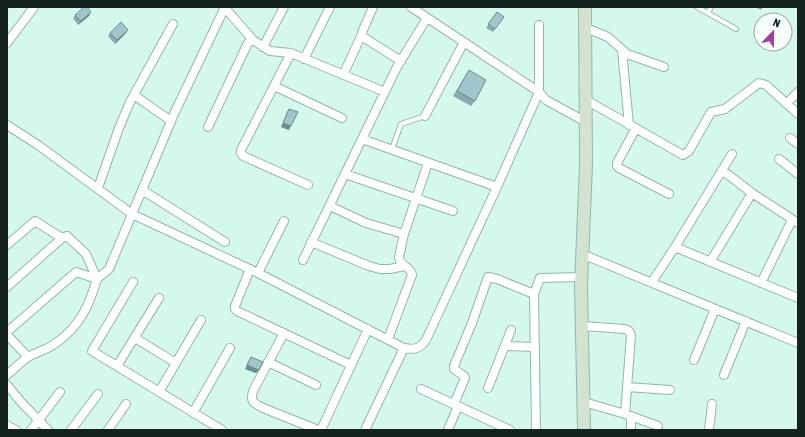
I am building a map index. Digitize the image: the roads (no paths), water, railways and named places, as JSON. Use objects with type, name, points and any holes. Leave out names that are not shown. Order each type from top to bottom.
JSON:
[{"type":"street","points":[[7,43],[34,7]]},
{"type":"street","points":[[263,48],[284,7]]},
{"type":"street","points":[[304,59],[330,7]]},
{"type":"street","points":[[343,75],[373,7]]},
{"type":"street","points":[[411,7],[539,92],[546,100],[586,122]]},
{"type":"street","points":[[584,430],[582,254],[586,165],[585,7]]},
{"type":"street","points":[[7,375],[28,357],[56,343],[75,326],[84,313],[97,279],[109,269],[171,121],[225,8],[253,40],[263,48],[270,51],[291,53],[385,92]]},
{"type":"street","points":[[303,260],[385,92],[401,61],[427,18]]},
{"type":"street","points":[[98,188],[119,128],[134,95],[173,24]]},
{"type":"street","points":[[7,125],[38,145],[132,214],[250,269],[404,348],[416,349],[426,340],[539,92],[539,25]]},
{"type":"street","points":[[586,28],[608,37],[627,54],[664,67]]},
{"type":"street","points":[[362,34],[363,37],[401,61]]},
{"type":"street","points":[[208,127],[247,45],[253,40]]},
{"type":"street","points":[[425,116],[464,42]]},
{"type":"street","points":[[622,50],[632,126],[617,166],[669,194]]},
{"type":"street","points":[[291,53],[241,150],[241,153],[243,156],[308,185]]},
{"type":"street","points":[[586,100],[683,155],[689,151],[711,112],[725,109],[759,84],[766,85],[798,114]]},
{"type":"street","points":[[274,86],[342,118]]},
{"type":"street","points":[[787,103],[798,92]]},
{"type":"street","points":[[134,95],[171,121]]},
{"type":"street","points":[[790,138],[798,144]]},
{"type":"street","points":[[362,139],[497,187]]},
{"type":"street","points":[[652,282],[732,154]]},
{"type":"street","points":[[779,159],[798,174]]},
{"type":"street","points":[[388,340],[412,275],[412,272],[399,261],[399,257],[404,234],[428,163]]},
{"type":"street","points":[[722,170],[752,194],[795,221],[761,283]]},
{"type":"street","points":[[345,174],[453,211]]},
{"type":"street","points":[[142,190],[225,242]]},
{"type":"street","points":[[710,262],[752,194]]},
{"type":"street","points":[[330,206],[366,223],[404,234]]},
{"type":"street","points":[[7,245],[35,220],[62,238]]},
{"type":"street","points":[[258,273],[284,222]]},
{"type":"street","points":[[7,287],[62,238],[67,236],[86,254],[97,279]]},
{"type":"street","points":[[311,242],[369,266],[380,269],[390,269],[404,266]]},
{"type":"street","points":[[675,247],[761,283],[797,296]]},
{"type":"street","points":[[582,254],[798,342]]},
{"type":"street","points":[[250,269],[235,309],[351,365]]},
{"type":"street","points":[[7,332],[76,272],[97,279]]},
{"type":"street","points":[[448,430],[465,378],[454,369],[454,366],[472,323],[485,276],[497,279],[534,294]]},
{"type":"street","points":[[536,430],[534,294],[540,278],[582,277]]},
{"type":"street","points":[[133,282],[92,351],[217,429]]},
{"type":"street","points":[[117,366],[159,298]]},
{"type":"street","points":[[694,360],[716,308]]},
{"type":"street","points":[[159,392],[201,320]]},
{"type":"street","points":[[724,375],[746,321]]},
{"type":"street","points":[[582,326],[625,329],[629,331],[631,335],[627,387],[628,415],[631,430]]},
{"type":"street","points":[[321,430],[368,329]]},
{"type":"street","points":[[488,388],[512,330]]},
{"type":"street","points":[[284,333],[251,395],[252,400],[256,405],[318,430]]},
{"type":"street","points":[[7,336],[28,357]]},
{"type":"street","points":[[135,338],[176,363]]},
{"type":"street","points":[[505,346],[535,347]]},
{"type":"street","points":[[193,413],[230,348]]},
{"type":"street","points":[[365,430],[404,348]]},
{"type":"street","points":[[268,362],[316,385]]},
{"type":"street","points":[[7,385],[48,430]]},
{"type":"street","points":[[627,387],[670,390]]},
{"type":"street","points":[[421,389],[510,430]]},
{"type":"street","points":[[31,430],[60,392]]},
{"type":"street","points":[[71,430],[98,394]]},
{"type":"street","points":[[584,402],[628,415],[658,426]]},
{"type":"street","points":[[108,430],[126,404]]},
{"type":"street","points":[[709,430],[712,404]]},
{"type":"street","points":[[7,425],[16,430]]},
{"type":"lane","points":[[697,7],[736,29]]},
{"type":"lane","points":[[708,13],[711,7]]},
{"type":"lane","points":[[392,149],[402,124],[425,116]]}]
